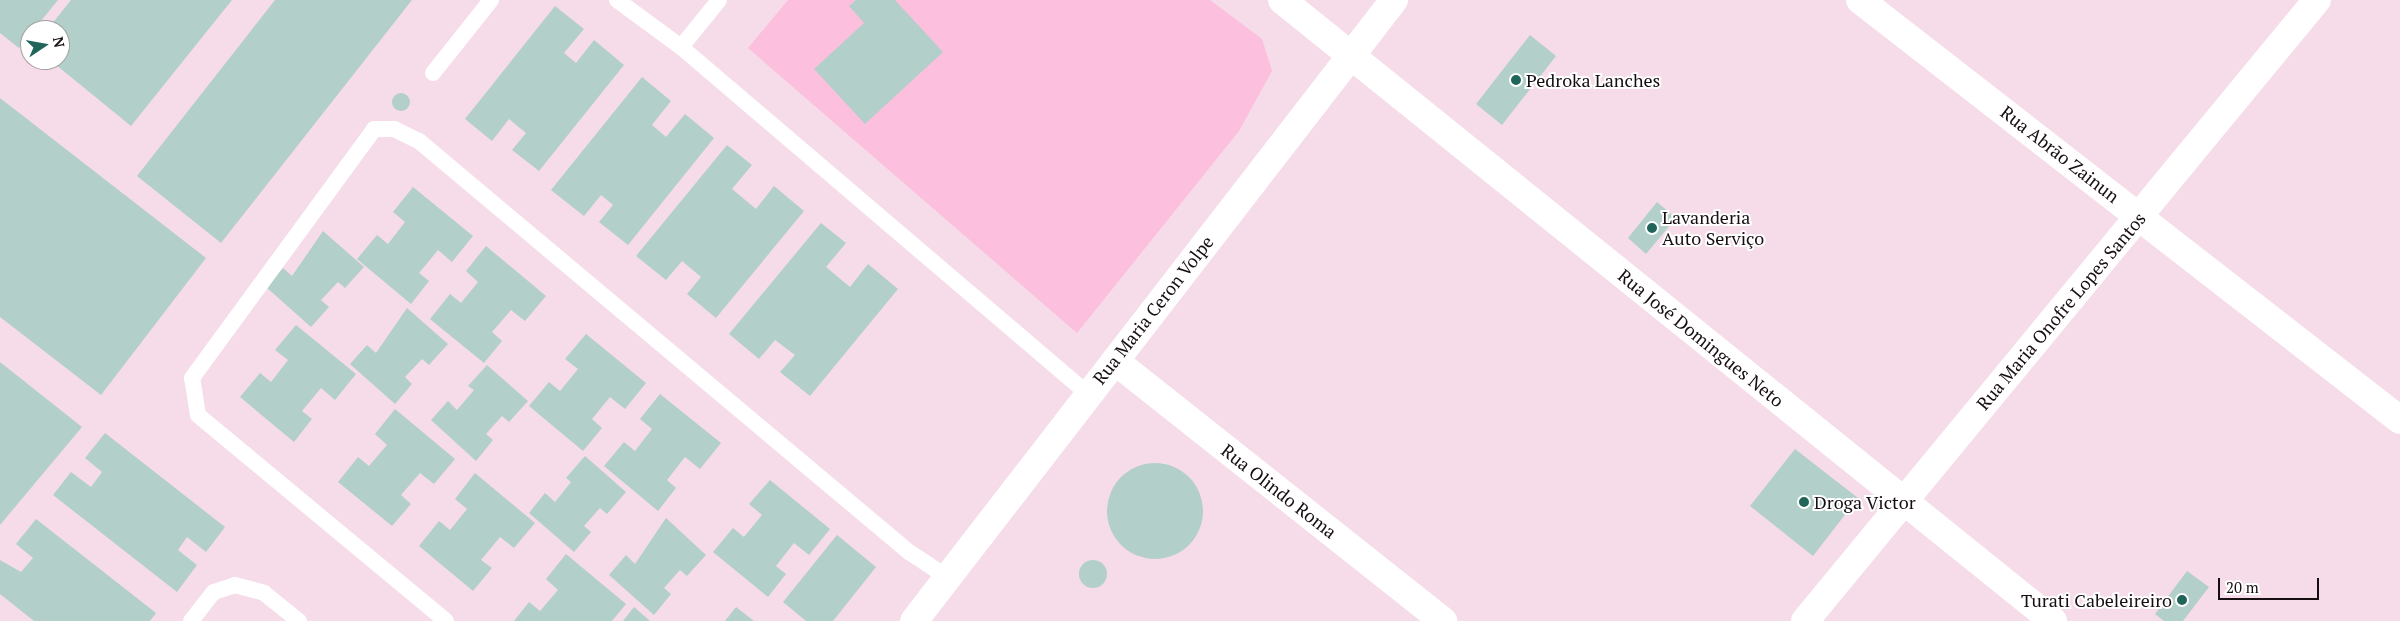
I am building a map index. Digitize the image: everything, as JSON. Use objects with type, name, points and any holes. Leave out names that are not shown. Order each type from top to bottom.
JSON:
[{"type":"street","name":"Rua José Domingues Neto","points":[[1282,0],[1351,52],[1902,503],[2053,621]]},
{"type":"street","name":"Rua Maria Ceron Volpe","points":[[914,621],[1351,52],[1394,0]]},
{"type":"street","name":"Rua Abrão Zainun","points":[[1860,0],[2400,420]]},
{"type":"street","name":"Rua Maria Onofre Lopes Santos","points":[[1805,621],[2317,0]]},
{"type":"street","name":"Rua Olindo Roma","points":[[1115,361],[1443,621]]},
{"type":"lane","points":[[433,73],[491,0]]},
{"type":"lane","points":[[617,0],[681,47],[1088,394]]},
{"type":"lane","points":[[681,47],[719,0]]},
{"type":"lane","points":[[446,621],[198,415],[192,378],[374,129],[394,129],[419,141],[909,552],[947,576]]},
{"type":"lane","points":[[191,621],[214,592],[235,585],[264,593],[299,621]]},
{"type":"shaded area","points":[[788,0],[1210,0],[1262,39],[1272,71],[1239,131],[1077,333],[748,48]]},
{"type":"building","points":[[0,0],[58,0],[42,20],[20,20],[19,48],[0,33]]},
{"type":"building","points":[[71,0],[232,0],[131,126],[62,70],[70,70],[70,20],[55,20]]},
{"type":"building","points":[[275,0],[412,0],[221,243],[137,176]]},
{"type":"building","points":[[856,0],[895,0],[943,52],[865,124],[814,69],[864,23],[849,6]]},
{"type":"building","points":[[555,6],[584,29],[564,53],[576,63],[594,40],[624,65],[539,171],[512,150],[526,133],[509,119],[492,141],[465,119]]},
{"type":"building","name":"Pedroka Lanches","points":[[1530,35],[1556,56],[1502,125],[1476,104]]},
{"type":"building","points":[[642,77],[671,101],[652,125],[666,137],[685,114],[714,138],[628,245],[599,222],[613,205],[601,195],[584,216],[551,190]]},
{"type":"building","points":[[401,93],[407,96],[410,102],[407,108],[401,111],[395,108],[392,102],[395,96]]},
{"type":"building","points":[[0,98],[206,258],[101,395],[0,317]]},
{"type":"building","points":[[727,145],[752,165],[732,189],[756,209],[774,186],[804,211],[716,318],[687,294],[701,277],[682,261],[666,280],[636,256]]},
{"type":"building","points":[[413,187],[473,236],[452,262],[438,250],[419,273],[429,281],[411,304],[357,259],[377,235],[388,244],[405,222],[393,212]]},
{"type":"building","name":"Lavanderia Auto Serviço","points":[[1657,202],[1676,218],[1646,254],[1628,238]]},
{"type":"building","points":[[821,223],[846,243],[826,267],[850,287],[868,264],[898,289],[810,396],[780,372],[795,355],[775,340],[759,359],[729,334]]},
{"type":"building","points":[[323,231],[364,267],[345,288],[338,282],[321,300],[329,307],[311,327],[266,287],[283,268],[292,276]]},
{"type":"building","points":[[486,246],[546,296],[525,321],[511,310],[492,332],[502,341],[484,363],[430,319],[450,294],[461,303],[478,282],[466,271]]},
{"type":"building","points":[[407,308],[448,344],[429,365],[422,359],[405,377],[412,384],[395,404],[350,364],[367,345],[376,353]]},
{"type":"building","points":[[296,325],[356,374],[335,400],[321,388],[302,411],[312,419],[294,442],[240,397],[260,373],[271,382],[288,360],[275,350]]},
{"type":"building","points":[[586,334],[646,383],[625,409],[610,397],[592,419],[602,428],[583,451],[529,406],[549,382],[560,391],[578,369],[565,359]]},
{"type":"building","points":[[0,362],[82,427],[0,525]]},
{"type":"building","points":[[487,365],[528,401],[509,422],[502,416],[486,434],[493,440],[476,461],[431,420],[448,401],[457,410],[474,390],[468,386]]},
{"type":"building","points":[[660,394],[721,443],[700,469],[685,457],[667,480],[676,488],[658,511],[604,466],[624,442],[635,451],[652,429],[640,419]]},
{"type":"building","points":[[395,409],[455,459],[434,484],[420,473],[401,495],[411,504],[392,526],[338,482],[358,457],[369,466],[387,445],[375,434]]},
{"type":"building","points":[[105,433],[225,527],[206,552],[187,537],[178,550],[197,565],[177,592],[53,495],[71,472],[91,487],[102,472],[85,458]]},
{"type":"building","name":"Droga Victor","points":[[1795,449],[1858,498],[1813,556],[1750,506]]},
{"type":"building","points":[[585,456],[626,492],[607,514],[600,508],[584,526],[591,532],[574,552],[529,513],[545,493],[555,502],[571,482],[566,478]]},
{"type":"building","points":[[1155,463],[1173,467],[1189,477],[1199,493],[1203,511],[1199,529],[1189,545],[1173,555],[1155,559],[1137,555],[1121,545],[1111,529],[1107,511],[1111,493],[1121,477],[1137,467]]},
{"type":"building","points":[[475,473],[535,523],[514,548],[500,537],[481,560],[492,568],[473,591],[419,546],[439,521],[450,530],[467,509],[455,499]]},
{"type":"building","points":[[770,480],[830,529],[809,555],[794,543],[776,566],[786,574],[768,597],[713,552],[733,528],[744,537],[762,515],[749,504]]},
{"type":"building","points":[[666,518],[706,555],[687,576],[680,570],[664,588],[671,594],[654,615],[609,575],[626,555],[635,564]]},
{"type":"building","points":[[36,519],[156,613],[150,621],[34,621],[0,594],[0,560],[21,572],[33,558],[16,544]]},
{"type":"building","points":[[837,535],[876,567],[833,621],[806,621],[783,602]]},
{"type":"building","points":[[566,554],[626,604],[612,621],[514,621],[529,602],[540,611],[558,590],[546,579]]},
{"type":"building","points":[[1093,560],[1103,564],[1107,574],[1103,584],[1093,588],[1083,584],[1079,574],[1083,564]]},
{"type":"building","name":"Turati Cabeleireiro","points":[[2187,571],[2209,587],[2183,621],[2164,621],[2155,614]]},
{"type":"building","points":[[634,607],[650,621],[623,621]]},
{"type":"building","points":[[736,607],[754,621],[725,621]]},
{"type":"place","name":"Pedroka Lanches","points":[[1516,80]]},
{"type":"place","name":"Lavanderia Auto Serviço","points":[[1652,228]]},
{"type":"place","name":"Droga Victor","points":[[1804,502]]},
{"type":"place","name":"Turati Cabeleireiro","points":[[2182,600]]}]
